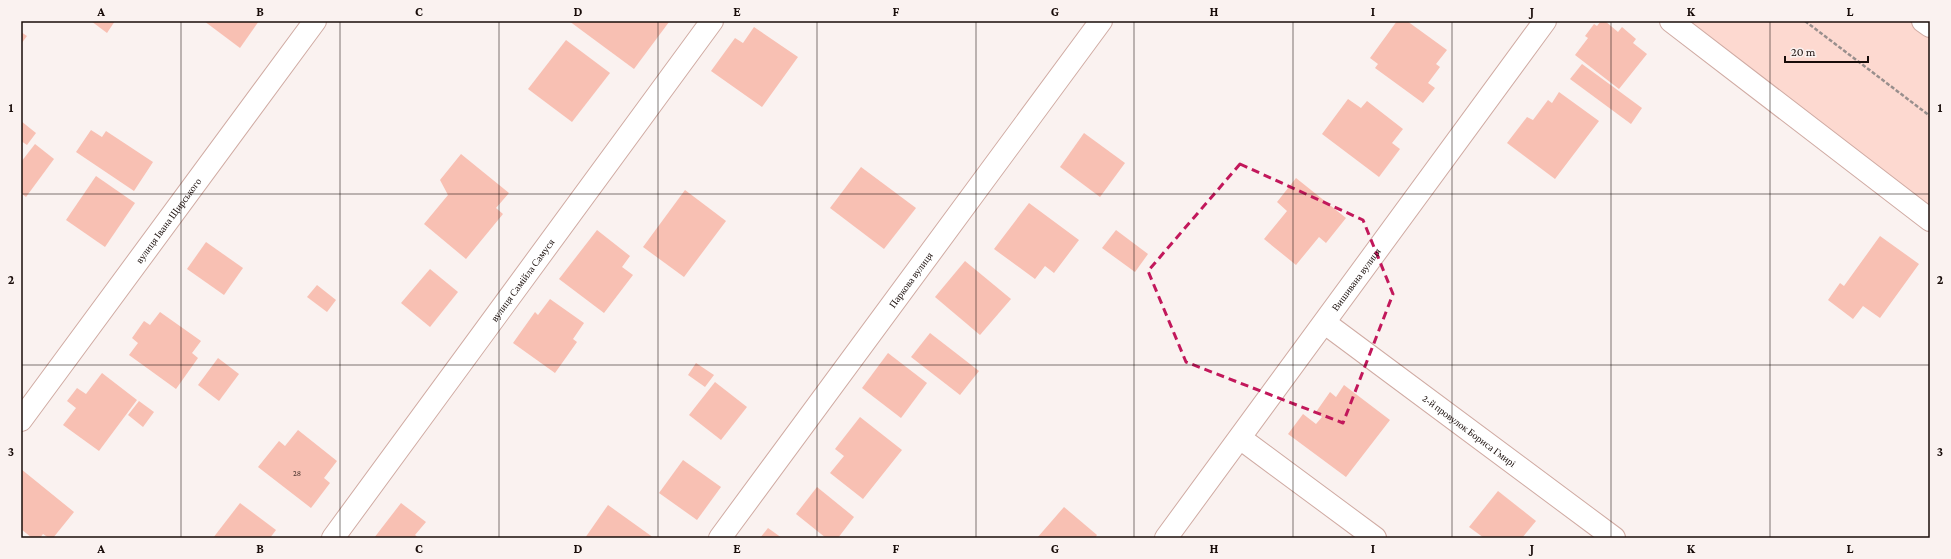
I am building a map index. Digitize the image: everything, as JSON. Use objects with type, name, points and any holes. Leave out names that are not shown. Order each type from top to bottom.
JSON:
[{"type":"street","name":"вулиця Івана Щирського","points":[[21,420],[315,21]]},
{"type":"street","name":"вулиця Самійла Самуся","points":[[333,538],[712,21]]},
{"type":"street","name":"Паркова вулиця","points":[[720,538],[1101,21]]},
{"type":"street","name":"Вишивана вулиця","points":[[1166,538],[1545,21]]},
{"type":"street","points":[[1671,21],[1930,220]]},
{"type":"street","points":[[1923,21],[1930,26]]},
{"type":"street","name":"2-й провулок Бориса Гмирі","points":[[1325,323],[1614,538]]},
{"type":"street","points":[[1240,438],[1375,538]]},
{"type":"path","points":[[1805,21],[1930,116]]},
{"type":"highlighted area","points":[[1240,164],[1363,220],[1393,294],[1343,423],[1186,362],[1148,271]]},
{"type":"shaded area","points":[[1671,21],[1927,21],[1930,23],[1930,220]]},
{"type":"building","points":[[91,21],[115,21],[107,33]]},
{"type":"building","points":[[204,21],[259,21],[240,48]]},
{"type":"building","points":[[569,21],[667,21],[669,22],[634,69]]},
{"type":"building","points":[[1397,21],[1407,21],[1447,50],[1436,64],[1440,67],[1428,83],[1435,88],[1423,103],[1375,68],[1378,64],[1370,58]]},
{"type":"building","points":[[1601,21],[1605,21],[1618,32],[1622,27],[1636,39],[1633,43],[1647,54],[1619,89],[1575,55],[1588,38],[1585,36],[1594,24],[1597,26]]},
{"type":"building","points":[[754,27],[798,57],[762,107],[711,71],[735,38],[743,43]]},
{"type":"building","points":[[21,32],[27,36],[21,44]]},
{"type":"building","points":[[566,40],[610,73],[572,122],[528,89]]},
{"type":"building","points":[[1582,64],[1642,108],[1631,124],[1570,79]]},
{"type":"building","points":[[1559,92],[1599,121],[1555,179],[1507,143],[1527,117],[1533,120],[1548,100],[1552,103]]},
{"type":"building","points":[[1348,99],[1361,108],[1367,101],[1403,129],[1392,143],[1400,149],[1379,177],[1322,134]]},
{"type":"building","points":[[21,121],[36,133],[27,145],[21,141]]},
{"type":"building","points":[[91,130],[102,137],[106,131],[153,162],[134,191],[76,152]]},
{"type":"building","points":[[1084,133],[1125,163],[1100,197],[1060,167]]},
{"type":"building","points":[[35,144],[54,159],[26,197],[21,193],[21,162]]},
{"type":"building","points":[[461,154],[509,193],[496,208],[503,214],[466,259],[424,224],[448,195],[440,180]]},
{"type":"building","points":[[861,167],[916,208],[884,249],[830,208]]},
{"type":"building","points":[[96,176],[135,203],[105,247],[66,220]]},
{"type":"building","points":[[1296,178],[1346,218],[1326,243],[1319,237],[1296,265],[1264,239],[1287,211],[1277,202]]},
{"type":"building","points":[[685,190],[726,221],[684,277],[643,247]]},
{"type":"building","points":[[1029,203],[1079,240],[1054,273],[1045,266],[1035,279],[994,249]]},
{"type":"building","points":[[597,230],[630,256],[622,267],[633,275],[604,313],[559,279]]},
{"type":"building","points":[[1116,230],[1148,254],[1135,272],[1102,248]]},
{"type":"building","points":[[1880,236],[1919,264],[1880,318],[1863,306],[1853,319],[1828,300],[1840,283],[1844,286]]},
{"type":"building","points":[[206,242],[243,268],[224,295],[187,269]]},
{"type":"building","points":[[965,261],[1011,299],[980,335],[935,297]]},
{"type":"building","points":[[430,269],[458,292],[430,327],[401,303]]},
{"type":"building","points":[[317,285],[336,300],[327,312],[307,297]]},
{"type":"building","points":[[550,299],[584,323],[573,339],[577,342],[555,373],[513,343],[535,312],[538,315]]},
{"type":"building","points":[[160,312],[201,341],[192,353],[198,358],[176,389],[129,355],[138,343],[132,338],[144,321],[150,325]]},
{"type":"building","points":[[930,333],[979,371],[960,395],[911,357]]},
{"type":"building","points":[[888,353],[927,383],[901,418],[862,388]]},
{"type":"building","points":[[218,358],[239,374],[219,401],[198,385]]},
{"type":"building","points":[[696,363],[714,375],[705,387],[688,375]]},
{"type":"building","points":[[102,373],[137,400],[99,451],[63,425],[76,408],[67,401],[77,388],[86,394]]},
{"type":"building","points":[[715,382],[747,407],[721,440],[689,415]]},
{"type":"building","points":[[1344,385],[1390,420],[1346,477],[1288,434],[1303,414],[1316,424],[1322,417],[1316,412],[1330,392],[1336,397]]},
{"type":"building","points":[[139,401],[154,412],[143,427],[128,415]]},
{"type":"building","points":[[860,417],[902,450],[863,499],[830,473],[844,456],[835,449]]},
{"type":"building","points":[[298,430],[337,461],[324,478],[330,483],[311,508],[258,467],[279,441],[285,446]]},
{"type":"building","points":[[683,460],[721,487],[697,520],[659,493]]},
{"type":"building","points":[[21,469],[74,512],[53,538],[49,538],[43,534],[40,538],[32,538],[21,529]]},
{"type":"building","points":[[817,487],[854,517],[838,538],[826,538],[796,514]]},
{"type":"building","points":[[1498,491],[1536,521],[1522,538],[1484,538],[1469,527]]},
{"type":"building","points":[[240,503],[276,530],[270,538],[213,538]]},
{"type":"building","points":[[401,503],[426,522],[415,535],[419,538],[374,538]]},
{"type":"building","points":[[608,505],[654,538],[585,538]]},
{"type":"building","points":[[1064,507],[1097,535],[1095,538],[1037,538]]},
{"type":"building","points":[[768,528],[782,538],[760,538]]}]
